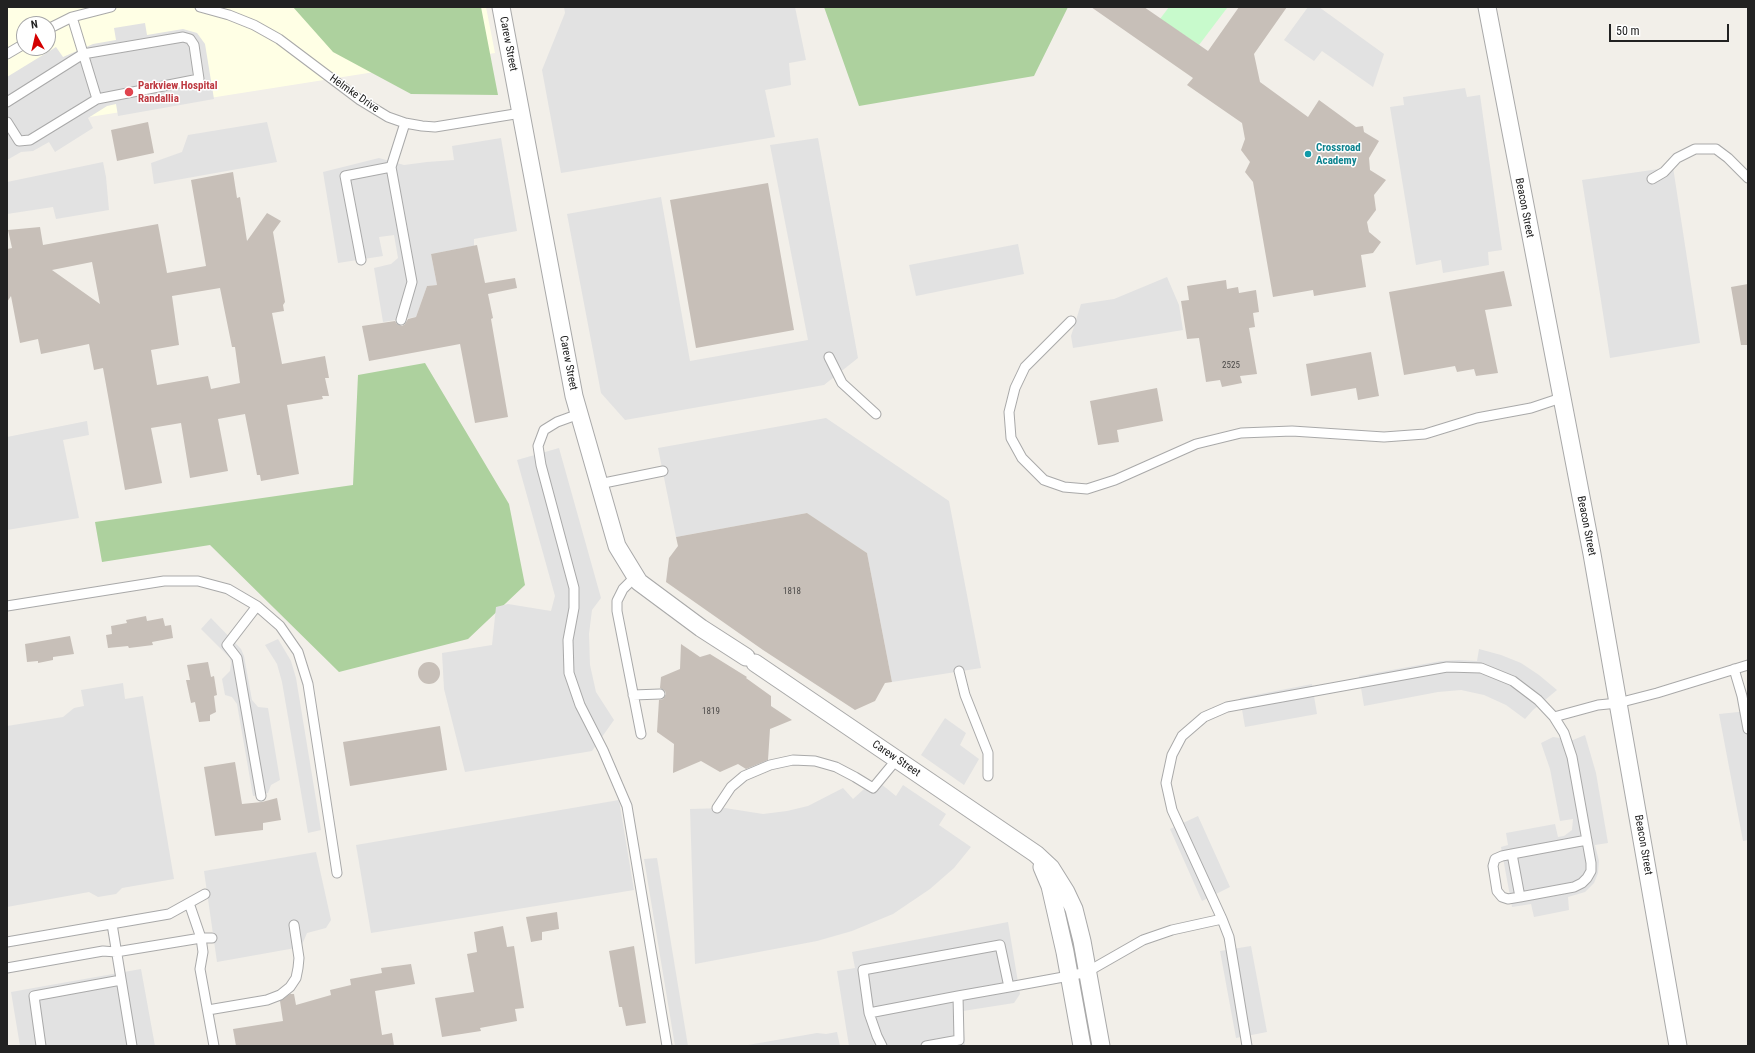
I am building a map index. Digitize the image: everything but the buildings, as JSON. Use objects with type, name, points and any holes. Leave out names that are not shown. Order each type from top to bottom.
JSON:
[{"type":"street","name":"Carew Street","points":[[501,7],[574,396],[617,546],[639,582],[702,628],[1036,854],[1051,868],[1066,892],[1074,909],[1101,1046]]},
{"type":"street","name":"Beacon Street","points":[[1486,7],[1618,702],[1678,1046]]},
{"type":"street","points":[[1036,854],[1050,886],[1082,1046]]},
{"type":"lane","points":[[56,25],[72,17],[111,7]]},
{"type":"lane","name":"Helmke Drive","points":[[201,7],[229,15],[254,25],[279,39],[360,100],[388,116],[405,123],[436,127],[521,113]]},
{"type":"lane","points":[[72,17],[97,99]]},
{"type":"lane","points":[[7,102],[84,54],[183,37],[190,39],[194,45],[199,79],[97,99],[30,140],[19,141],[7,122]]},
{"type":"lane","points":[[7,54],[16,49]]},
{"type":"lane","points":[[401,320],[412,282],[391,167],[405,123]]},
{"type":"lane","points":[[1652,179],[1664,172],[1677,158],[1695,149],[1716,149],[1728,158],[1748,178]]},
{"type":"lane","points":[[360,260],[345,176],[391,167]]},
{"type":"lane","points":[[1071,321],[1025,367],[1015,388],[1009,412],[1011,438],[1022,458],[1044,480],[1064,487],[1087,488],[1115,480],[1196,444],[1241,433],[1292,431],[1384,437],[1425,434],[1476,418],[1532,408],[1561,398]]},
{"type":"lane","points":[[829,357],[842,383],[876,414]]},
{"type":"lane","points":[[579,414],[557,422],[544,430],[538,446],[541,465],[574,588],[574,608],[568,640],[569,673],[580,705],[603,750],[627,806],[667,1046]]},
{"type":"lane","points":[[599,484],[663,471]]},
{"type":"lane","points":[[636,576],[623,589],[617,601],[617,611],[641,734]]},
{"type":"lane","points":[[7,606],[164,581],[198,581],[228,589],[257,606],[280,626],[298,652],[308,684],[337,873]]},
{"type":"lane","points":[[257,606],[228,645],[237,658],[261,796]]},
{"type":"lane","points":[[1554,717],[1598,705],[1657,693],[1748,664]]},
{"type":"lane","points":[[1248,1046],[1229,937],[1172,810],[1166,783],[1172,755],[1182,736],[1204,717],[1227,707],[1447,666],[1481,668],[1513,681],[1538,700],[1554,717],[1564,733],[1572,757],[1587,840],[1591,871],[1582,883],[1574,887],[1508,899],[1502,897],[1497,891],[1492,866],[1496,860],[1502,856],[1587,840]]},
{"type":"lane","points":[[1734,669],[1742,696],[1748,725]]},
{"type":"lane","points":[[959,671],[965,695],[988,753],[988,776]]},
{"type":"lane","points":[[633,695],[660,694]]},
{"type":"lane","points":[[717,808],[731,787],[744,776],[770,765],[792,760],[815,761],[836,767],[872,788],[897,760]]},
{"type":"lane","points":[[1512,854],[1520,897]]},
{"type":"lane","points":[[7,942],[169,914],[205,894]]},
{"type":"lane","points":[[189,903],[201,938],[203,952],[200,969],[214,1046]]},
{"type":"lane","points":[[869,1013],[1087,972],[1143,940],[1179,928],[1222,919]]},
{"type":"lane","points":[[112,924],[132,1046]]},
{"type":"lane","points":[[208,1010],[267,1000],[280,995],[290,987],[296,978],[298,963],[294,925]]},
{"type":"lane","points":[[7,968],[103,951],[116,952],[201,938],[212,938]]},
{"type":"lane","points":[[882,1046],[869,1013],[863,970],[1000,946],[1009,987]]},
{"type":"lane","points":[[41,1046],[34,996],[121,980]]},
{"type":"lane","points":[[926,1046],[959,1040],[958,996]]},
{"type":"shaded area","name":"Parkview Hospital Randallia","points":[[7,7],[486,7],[495,53],[7,130]]},
{"type":"shaded area","points":[[564,7],[795,7],[806,60],[789,63],[791,85],[765,90],[775,137],[561,173],[542,70],[565,13]]},
{"type":"shaded area","points":[[1308,7],[1319,7],[1384,54],[1373,87],[1322,51],[1314,61],[1284,40]]},
{"type":"shaded area","points":[[145,23],[147,35],[183,29],[197,33],[205,44],[214,99],[118,116],[116,104],[107,106],[88,118],[93,128],[55,152],[49,142],[33,151],[21,152],[7,160],[7,77],[41,56],[56,56],[56,47],[63,57],[93,44],[116,40],[114,28]]},
{"type":"shaded area","points":[[1465,88],[1467,97],[1480,95],[1502,250],[1488,252],[1489,265],[1443,273],[1441,260],[1416,265],[1390,107],[1404,105],[1403,97]]},
{"type":"shaded area","points":[[267,122],[277,162],[154,184],[151,163],[182,152],[188,135]]},
{"type":"shaded area","points":[[501,138],[517,231],[474,239],[474,246],[431,254],[437,285],[427,286],[416,317],[383,322],[374,268],[391,264],[398,258],[394,235],[379,237],[383,256],[338,263],[323,172],[379,158],[404,165],[454,160],[452,146]]},
{"type":"shaded area","points":[[818,138],[858,358],[824,385],[625,420],[601,393],[567,214],[661,197],[690,361],[808,340],[770,145]]},
{"type":"shaded area","points":[[103,162],[109,210],[56,219],[53,207],[7,214],[7,182]]},
{"type":"shaded area","points":[[1673,167],[1700,343],[1610,358],[1582,180]]},
{"type":"shaded area","points":[[1018,244],[1024,274],[916,296],[909,265]]},
{"type":"shaded area","points":[[1167,277],[1179,305],[1183,330],[1073,348],[1071,336],[1081,304],[1114,299]]},
{"type":"shaded area","points":[[826,418],[949,501],[981,668],[892,682],[867,553],[807,513],[676,537],[658,448]]},
{"type":"shaded area","points":[[87,421],[89,435],[63,440],[79,518],[7,530],[7,437]]},
{"type":"shaded area","points":[[559,448],[601,598],[592,610],[589,634],[590,665],[596,692],[614,720],[592,751],[465,772],[444,689],[442,653],[492,645],[496,607],[508,604],[551,611],[555,596],[517,460]]},
{"type":"shaded area","points":[[211,618],[241,649],[244,656],[252,700],[258,707],[268,708],[280,780],[271,785],[268,793],[253,796],[237,704],[232,697],[225,695],[222,679],[230,671],[230,658],[201,629]]},
{"type":"shaded area","points":[[278,639],[291,661],[296,678],[321,830],[308,833],[282,682],[277,664],[265,645]]},
{"type":"shaded area","points":[[1479,649],[1501,655],[1521,663],[1539,675],[1557,690],[1533,710],[1525,719],[1506,705],[1484,695],[1461,690],[1438,692],[1364,706],[1359,676],[1441,661],[1477,661]]},
{"type":"shaded area","points":[[123,683],[125,699],[143,696],[174,879],[122,888],[116,894],[98,897],[89,892],[7,907],[7,726],[63,717],[74,708],[84,706],[81,690]]},
{"type":"shaded area","points":[[1312,684],[1317,714],[1245,727],[1240,698]]},
{"type":"shaded area","points":[[1748,711],[1748,840],[1743,841],[1719,714]]},
{"type":"shaded area","points":[[945,718],[966,733],[960,745],[979,759],[964,785],[921,755]]},
{"type":"shaded area","points":[[1585,735],[1596,773],[1608,843],[1595,845],[1599,861],[1598,873],[1594,883],[1585,892],[1568,897],[1569,910],[1534,917],[1531,904],[1512,907],[1501,847],[1508,845],[1506,833],[1555,824],[1558,837],[1564,836],[1572,830],[1573,819],[1560,821],[1550,769],[1541,743],[1553,737],[1573,740]]},
{"type":"shaded area","points":[[875,779],[896,796],[903,785],[946,814],[939,825],[971,847],[954,868],[930,889],[893,914],[852,931],[817,941],[695,964],[690,809],[725,808],[763,814],[787,811],[808,806],[843,788],[853,799]]},
{"type":"shaded area","points":[[619,800],[634,890],[371,933],[356,845]]},
{"type":"shaded area","points":[[1198,816],[1230,887],[1202,901],[1170,829]]},
{"type":"shaded area","points":[[316,852],[331,920],[326,928],[307,933],[301,947],[217,962],[204,871]]},
{"type":"shaded area","points":[[657,858],[688,1046],[675,1046],[644,859]]},
{"type":"shaded area","points":[[1008,922],[1020,994],[1014,1003],[963,1011],[965,1046],[849,1046],[837,971],[855,968],[852,952]]},
{"type":"shaded area","points":[[1251,946],[1267,1032],[1236,1038],[1220,951]]},
{"type":"shaded area","points":[[141,969],[155,1046],[20,1046],[11,992]]},
{"type":"shaded area","points":[[837,1032],[840,1046],[742,1046],[817,1033],[826,1034]]},
{"type":"green space","points":[[293,7],[481,7],[498,95],[411,94],[333,52]]},
{"type":"green space","points":[[824,7],[1068,7],[1034,76],[859,106]]},
{"type":"green space","points":[[1169,7],[1227,8],[1199,45],[1160,19]]},
{"type":"green space","points":[[425,363],[509,504],[525,585],[468,639],[339,672],[210,545],[102,562],[95,522],[353,485],[358,375]]},
{"type":"place","name":"Parkview Hospital Randallia","points":[[129,92]]},
{"type":"place","name":"Crossroad Academy","points":[[1308,154]]}]
